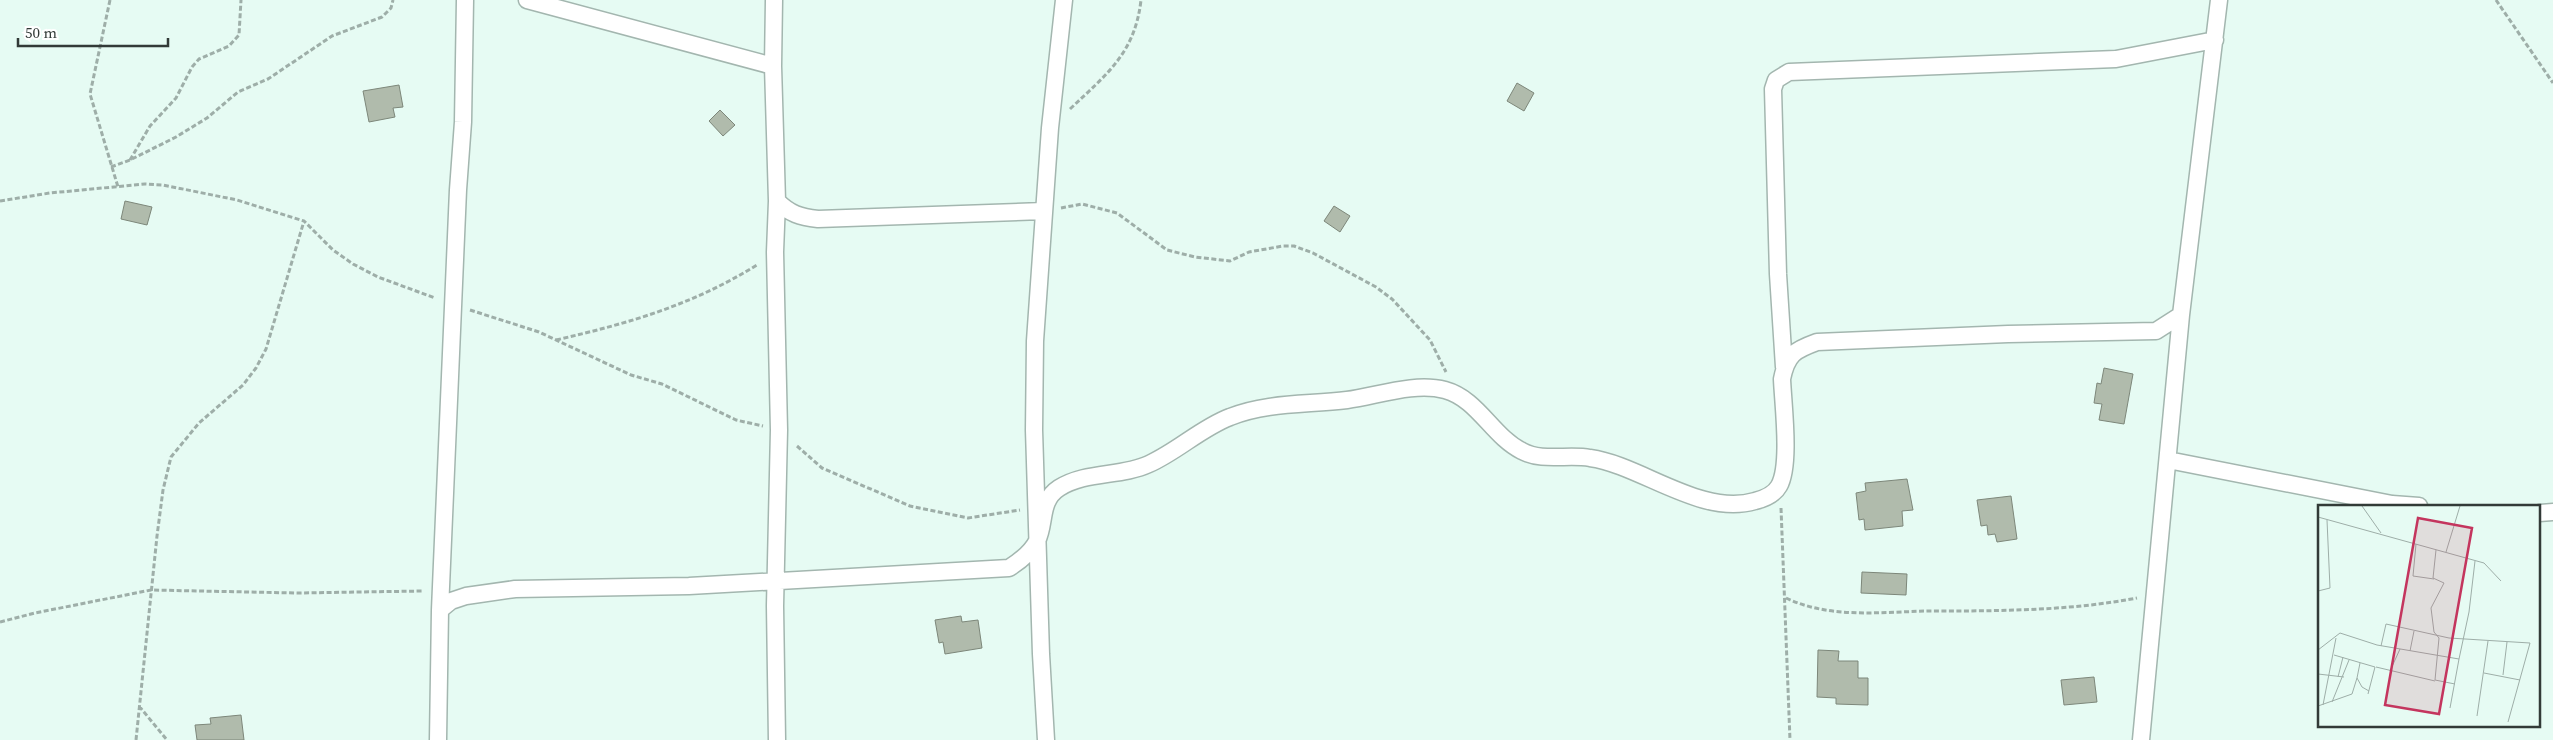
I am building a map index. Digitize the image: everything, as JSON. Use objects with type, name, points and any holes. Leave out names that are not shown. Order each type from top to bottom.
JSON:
[{"type":"street","points":[[438,740],[440,593],[453,304],[464,122],[465,0]]},
{"type":"street","points":[[527,0],[773,66]]},
{"type":"street","points":[[774,0],[773,66],[777,201],[775,252],[779,430],[776,581],[778,740]]},
{"type":"street","points":[[1046,740],[1036,509],[1035,341],[1050,128],[1064,0]]},
{"type":"street","points":[[2140,740],[2181,315],[2219,0]]},
{"type":"street","points":[[440,610],[451,601],[466,596],[515,589],[640,588],[1009,568],[1023,559],[1037,541],[1047,501],[1059,488],[1075,480],[1149,464],[1207,427],[1245,411],[1293,404],[1346,400],[1401,390],[1445,390],[1460,398],[1479,413],[1506,442],[1522,452],[1538,456],[1590,458],[1609,462],[1698,498],[1720,503],[1751,503],[1766,498],[1778,488],[1784,473],[1782,379],[1784,367],[1778,274],[1773,90],[1776,80],[1789,72],[2116,59],[2215,40]]},
{"type":"street","points":[[777,201],[788,212],[799,217],[818,219],[1044,211]]},
{"type":"street","points":[[1784,367],[1795,350],[1817,342],[2008,334],[2156,331],[2181,315]]},
{"type":"street","points":[[2168,460],[2392,504],[2406,505]]},
{"type":"street","points":[[2540,513],[2553,512]]},
{"type":"path","points":[[110,0],[90,94],[118,187]]},
{"type":"path","points":[[130,160],[150,126],[176,98],[199,59],[229,46],[239,34],[241,0]]},
{"type":"path","points":[[111,167],[130,160],[184,132],[207,118],[238,92],[268,79],[332,36],[382,17],[390,8],[393,0]]},
{"type":"path","points":[[1050,128],[1124,55],[1135,32],[1141,0]]},
{"type":"path","points":[[2496,0],[2553,83]]},
{"type":"path","points":[[0,201],[23,196],[118,187],[163,185],[237,200],[304,221],[333,250],[353,264],[378,276],[556,340],[631,375],[662,384],[736,420],[779,430],[822,468],[910,506],[944,515],[968,518],[1036,509]]},
{"type":"path","points":[[1044,211],[1082,204],[1117,214],[1167,250],[1195,257],[1230,261],[1249,252],[1283,246],[1294,246],[1313,253],[1376,287],[1392,300],[1430,340],[1460,398]]},
{"type":"path","points":[[136,740],[150,590],[162,490],[171,457],[199,423],[242,385],[256,368],[266,349],[304,221]]},
{"type":"path","points":[[556,340],[653,315],[708,293],[762,262]]},
{"type":"path","points":[[1778,488],[1786,598],[1790,740]]},
{"type":"path","points":[[0,622],[150,590],[297,593],[414,590],[440,593]]},
{"type":"path","points":[[1786,598],[1817,609],[1852,612],[2055,608],[2102,604],[2153,595]]},
{"type":"path","points":[[138,706],[167,740]]},
{"type":"building","points":[[1517,83],[1534,93],[1524,111],[1507,101]]},
{"type":"building","points":[[399,85],[403,107],[393,108],[395,117],[369,122],[363,91]]},
{"type":"building","points":[[720,110],[735,125],[723,136],[709,121]]},
{"type":"building","points":[[125,201],[152,207],[147,225],[121,219]]},
{"type":"building","points":[[1334,206],[1350,216],[1340,232],[1324,221]]},
{"type":"building","points":[[2104,368],[2133,374],[2124,424],[2099,420],[2102,404],[2094,403],[2097,383],[2101,384]]},
{"type":"building","points":[[1907,479],[1913,510],[1902,511],[1903,526],[1865,530],[1864,519],[1859,520],[1856,493],[1866,491],[1865,483]]},
{"type":"building","points":[[2011,496],[2017,539],[1997,542],[1995,534],[1988,535],[1987,525],[1981,526],[1977,500]]},
{"type":"building","points":[[1862,572],[1907,574],[1906,595],[1861,593]]},
{"type":"building","points":[[961,616],[962,622],[978,620],[982,648],[945,654],[943,642],[939,643],[935,620]]},
{"type":"building","points":[[1818,650],[1839,651],[1838,661],[1858,661],[1858,678],[1868,678],[1868,705],[1836,704],[1836,698],[1817,697]]},
{"type":"building","points":[[2094,677],[2097,702],[2064,705],[2061,680]]},
{"type":"building","points":[[241,715],[244,740],[197,740],[195,725],[211,724],[210,718]]}]
